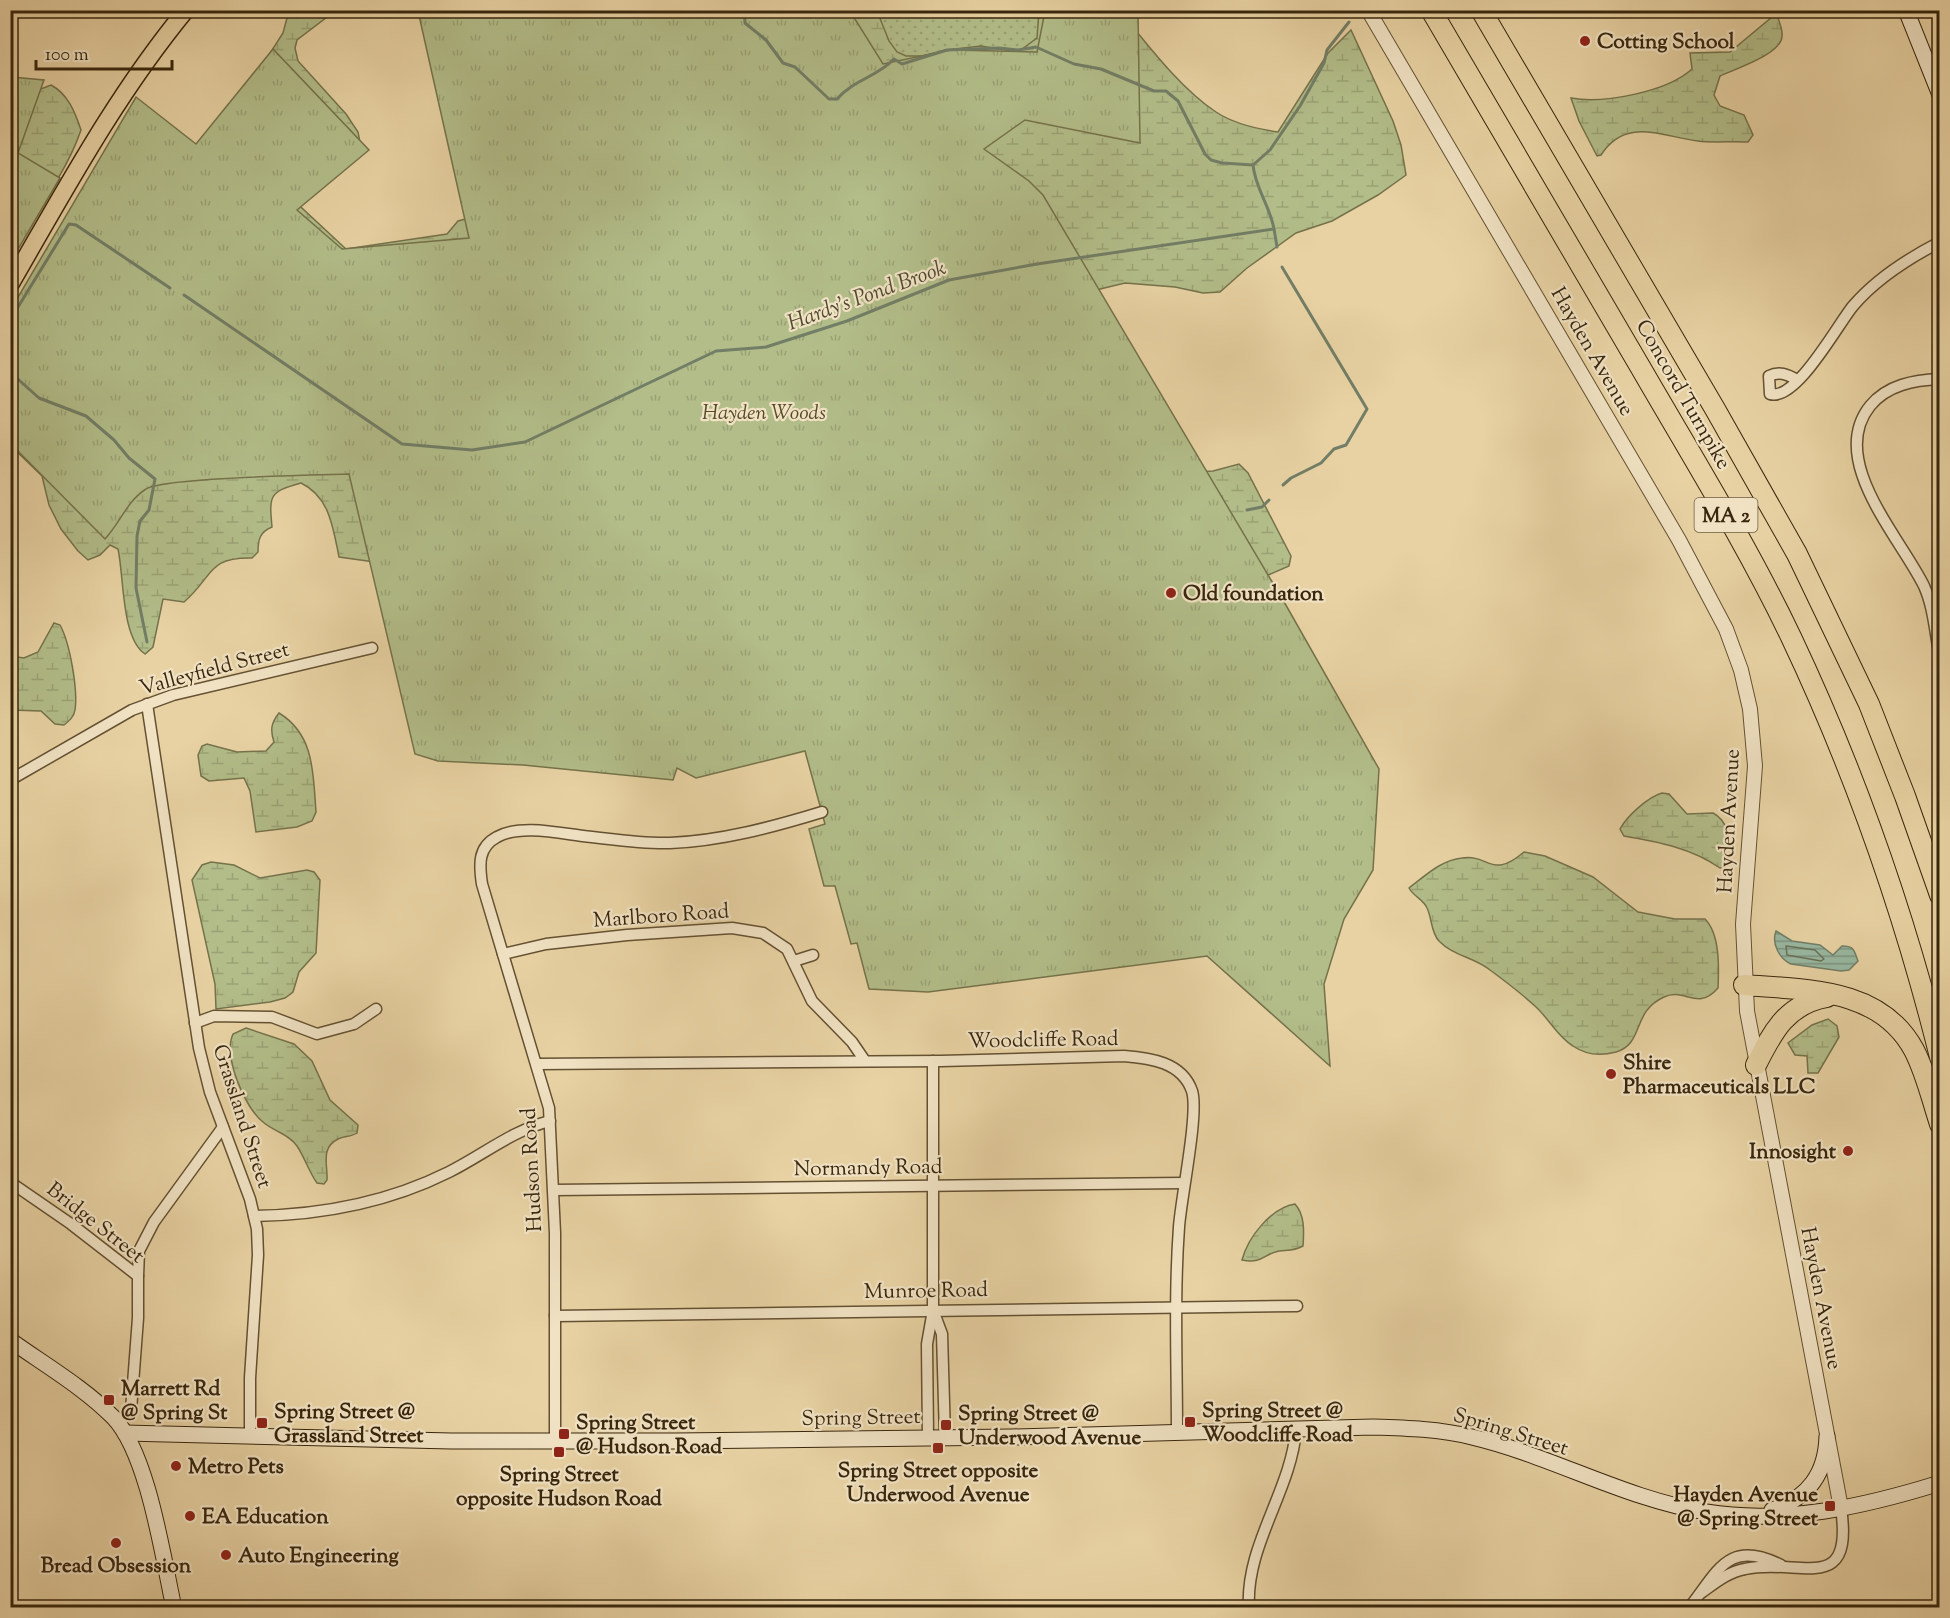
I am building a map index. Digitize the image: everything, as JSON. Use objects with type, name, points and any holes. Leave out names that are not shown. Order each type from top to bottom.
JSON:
[{"type":"highway","name":"Concord Turnpike","points":[[1431,10],[1704,477],[1790,636],[1840,747],[1879,851],[1910,945],[1940,1057]]},
{"type":"highway","name":"Concord Turnpike","points":[[1481,10],[1732,438],[1797,554],[1869,704],[1940,895]]},
{"type":"highway","points":[[1920,837],[1940,869]]},
{"type":"highway","points":[[1744,985],[1822,992],[1856,1000],[1874,1008],[1902,1032],[1919,1060],[1940,1124]]},
{"type":"highway","points":[[1756,1065],[1772,1032],[1787,1014],[1809,1001],[1836,995]]},
{"type":"main road","points":[[10,285],[103,124],[147,57],[186,10]]},
{"type":"main road","points":[[1906,10],[1934,62],[1940,95]]},
{"type":"main road","points":[[10,1340],[84,1392],[114,1418],[125,1433],[138,1460],[174,1608]]},
{"type":"main road","name":"Spring Street","points":[[125,1433],[555,1442],[1177,1433],[1373,1427],[1456,1433],[1503,1445],[1671,1505],[1714,1514],[1755,1515],[1840,1508],[1940,1483]]},
{"type":"main road","points":[[1755,1515],[1789,1504],[1809,1489],[1823,1463],[1827,1436]]},
{"type":"street","name":"Hayden Avenue","points":[[1368,10],[1675,533],[1714,603],[1733,646],[1750,709],[1755,759],[1743,914],[1744,985],[1756,1065],[1840,1508]]},
{"type":"street","points":[[1797,380],[1818,357],[1854,305],[1913,257],[1940,242]]},
{"type":"street","points":[[1940,379],[1903,384],[1879,397],[1865,412],[1860,425],[1856,455],[1863,481],[1924,586],[1940,657]]},
{"type":"street","name":"Valleyfield Street","points":[[10,780],[132,710],[147,704],[172,695],[372,648]]},
{"type":"street","name":"Grassland Street","points":[[147,704],[195,1023],[210,1092],[254,1216],[258,1255],[250,1378],[250,1435]]},
{"type":"street","name":"Hudson Road","points":[[555,1442],[554,1190],[550,1121],[537,1064],[480,871],[484,846],[499,835],[522,831],[555,832],[632,842],[670,843],[776,826],[822,812]]},
{"type":"street","name":"Marlboro Road","points":[[503,954],[546,944],[627,934],[732,928],[763,933],[781,943],[794,961],[812,1001],[852,1042],[865,1061]]},
{"type":"street","points":[[794,961],[813,955]]},
{"type":"street","points":[[195,1023],[214,1016],[272,1017],[317,1034],[334,1032],[354,1024],[376,1009]]},
{"type":"street","name":"Woodcliffe Road","points":[[537,1064],[933,1061],[1124,1056],[1150,1058],[1173,1067],[1185,1078],[1192,1092],[1193,1109],[1184,1183],[1175,1307],[1177,1433]]},
{"type":"street","points":[[928,1437],[927,1344],[933,1310],[933,1061]]},
{"type":"street","points":[[254,1216],[292,1215],[345,1209],[411,1189],[449,1172],[530,1126],[550,1121]]},
{"type":"street","points":[[138,1276],[139,1251],[154,1222],[223,1126]]},
{"type":"street","name":"Bridge Street","points":[[10,1182],[72,1224],[138,1276],[138,1318],[131,1410]]},
{"type":"street","name":"Normandy Road","points":[[554,1190],[1184,1183]]},
{"type":"street","name":"Munroe Road","points":[[555,1316],[1297,1306]]},
{"type":"street","points":[[933,1310],[942,1334],[945,1437]]},
{"type":"street","points":[[1249,1608],[1251,1580],[1258,1552],[1288,1472],[1296,1430]]},
{"type":"street","points":[[1689,1608],[1701,1593],[1738,1570],[1782,1565],[1814,1570],[1837,1559],[1844,1539],[1840,1508]]},
{"type":"green space","points":[[284,11],[335,11],[297,40],[295,48],[298,61],[346,114],[358,132],[360,142],[253,80],[283,33],[287,18]]},
{"type":"green space","name":"Hayden Woods","points":[[418,11],[850,11],[883,64],[951,50],[1037,52],[1045,11],[1138,11],[1140,143],[1025,120],[984,149],[1029,181],[1043,195],[1287,607],[1379,769],[1373,870],[1344,919],[1324,984],[1330,1066],[1207,956],[928,992],[869,989],[857,943],[851,944],[835,886],[824,886],[809,829],[825,824],[805,751],[696,778],[677,768],[673,780],[523,765],[438,761],[415,754],[349,474],[210,479],[159,485],[139,494],[105,539],[11,444],[11,309],[136,97],[196,144],[273,49],[369,150],[297,210],[342,249],[469,238]]},
{"type":"green space","points":[[697,11],[877,11],[889,41],[897,52],[906,56],[922,56],[946,50],[981,46],[1018,52],[1037,38],[1039,11],[1120,11],[1165,65],[1190,91],[1216,112],[1238,123],[1278,132],[1328,53],[1351,30],[1393,121],[1401,145],[1406,175],[1378,195],[1332,221],[1296,233],[1247,268],[1220,292],[1203,293],[1175,287],[1125,283],[1092,291],[389,564],[339,557],[329,514],[318,496],[301,483],[290,486],[273,496],[271,501],[272,527],[262,534],[258,552],[252,558],[227,561],[219,565],[184,602],[163,599],[153,647],[145,654],[137,646],[127,621],[118,549],[110,545],[100,555],[88,560],[78,551],[61,529],[49,505],[42,476],[11,446],[10,357],[290,197],[346,249],[447,234],[458,221],[499,210]]},
{"type":"green space","points":[[871,11],[1045,11],[1037,52],[951,50],[883,64]]},
{"type":"green space","points":[[1772,17],[1778,17],[1782,34],[1780,43],[1766,55],[1720,76],[1714,95],[1720,106],[1744,115],[1753,135],[1748,142],[1704,142],[1659,133],[1633,132],[1611,143],[1601,155],[1597,156],[1579,121],[1571,98],[1617,98],[1667,84],[1692,69],[1690,53],[1730,52]]},
{"type":"green space","points":[[11,77],[44,80],[18,153],[60,178],[11,261]]},
{"type":"green space","points":[[51,85],[66,98],[81,130],[59,177],[11,249],[11,96],[28,94]]},
{"type":"green space","points":[[1239,464],[1248,473],[1291,556],[1289,566],[1234,590],[1196,472],[1213,471]]},
{"type":"green space","points":[[54,623],[60,625],[64,633],[74,679],[75,710],[64,725],[55,724],[41,711],[11,710],[11,656],[24,658],[38,652]]},
{"type":"green space","points":[[279,713],[300,732],[306,744],[310,756],[316,812],[312,821],[297,827],[256,832],[250,791],[244,778],[209,781],[201,776],[198,755],[202,746],[207,744],[237,752],[266,751],[274,742],[272,727]]},
{"type":"green space","points":[[1662,793],[1669,794],[1687,814],[1713,813],[1720,818],[1727,836],[1726,866],[1720,868],[1698,855],[1674,847],[1624,836],[1620,829],[1628,818],[1644,803]]},
{"type":"green space","points":[[1524,852],[1545,856],[1593,877],[1638,912],[1675,919],[1705,919],[1714,933],[1716,942],[1718,988],[1704,998],[1671,995],[1654,1003],[1642,1019],[1631,1042],[1616,1052],[1594,1054],[1573,1046],[1562,1038],[1536,1007],[1513,988],[1484,966],[1451,950],[1439,941],[1434,934],[1429,912],[1409,888],[1434,869],[1454,859],[1479,859],[1497,865],[1513,860]]},
{"type":"green space","points":[[211,862],[234,865],[260,878],[307,870],[314,872],[320,880],[316,953],[299,972],[293,992],[285,998],[216,1009],[215,984],[192,880],[202,865]]},
{"type":"green space","points":[[1828,1019],[1837,1026],[1839,1037],[1818,1073],[1808,1073],[1807,1056],[1795,1055],[1788,1043],[1812,1025]]},
{"type":"green space","points":[[246,1028],[294,1044],[312,1061],[330,1100],[358,1125],[357,1133],[338,1139],[329,1147],[326,1157],[327,1180],[324,1184],[317,1183],[294,1142],[271,1128],[256,1115],[237,1081],[233,1068],[231,1043],[233,1034]]},
{"type":"green space","points":[[1295,1204],[1302,1218],[1303,1246],[1294,1250],[1274,1252],[1259,1260],[1242,1260],[1249,1242],[1269,1217]]},
{"type":"water","points":[[1776,931],[1792,941],[1820,945],[1833,955],[1842,946],[1849,947],[1858,961],[1849,970],[1841,971],[1791,964],[1783,959],[1776,946]]},
{"type":"waterway","points":[[744,10],[745,23],[766,40],[783,63],[795,67],[829,99],[837,99],[850,87],[894,59],[902,64],[947,50],[999,48],[1018,50],[1036,47],[1074,64],[1101,69],[1154,91],[1166,91],[1178,101],[1205,154],[1211,160],[1253,165]]},
{"type":"waterway","name":"Hardy's Pond Brook","points":[[184,295],[402,444],[472,450],[525,442],[716,351],[766,347],[847,321],[949,280],[1037,264],[1274,229],[1253,165],[1270,150],[1300,106],[1324,63],[1327,50],[1349,22]]},
{"type":"waterway","points":[[10,320],[69,224],[76,225],[170,288]]},
{"type":"waterway","points":[[1274,229],[1277,247]]},
{"type":"waterway","points":[[1282,267],[1367,409],[1346,445],[1334,449],[1321,463],[1291,478],[1283,485]]},
{"type":"waterway","points":[[10,372],[39,398],[86,416],[114,440],[129,458],[155,479],[149,510],[140,521],[137,536],[136,588],[147,642]]},
{"type":"waterway","points":[[1247,510],[1262,507],[1269,500]]},
{"type":"place","name":"Cotting School","points":[[1585,41]]},
{"type":"place","name":"Old foundation","points":[[1171,593]]},
{"type":"place","name":"Shire Pharmaceuticals LLC","points":[[1611,1074]]},
{"type":"place","name":"Innosight","points":[[1848,1151]]},
{"type":"place","name":"Marrett Rd @ Spring St","points":[[109,1400]]},
{"type":"place","name":"Spring Street @ Woodcliffe Road","points":[[1190,1422]]},
{"type":"place","name":"Spring Street @ Grassland Street","points":[[262,1423]]},
{"type":"place","name":"Spring Street @ Underwood Avenue","points":[[946,1425]]},
{"type":"place","name":"Spring Street @ Hudson Road","points":[[564,1434]]},
{"type":"place","name":"Spring Street opposite Underwood Avenue","points":[[938,1448]]},
{"type":"place","name":"Spring Street opposite Hudson Road","points":[[559,1452]]},
{"type":"place","name":"Metro Pets","points":[[176,1466]]},
{"type":"place","name":"Hayden Avenue @ Spring Street","points":[[1830,1506]]},
{"type":"place","name":"EA Education","points":[[190,1516]]},
{"type":"place","name":"Bread Obsession","points":[[116,1543]]},
{"type":"place","name":"Auto Engineering","points":[[226,1555]]}]
